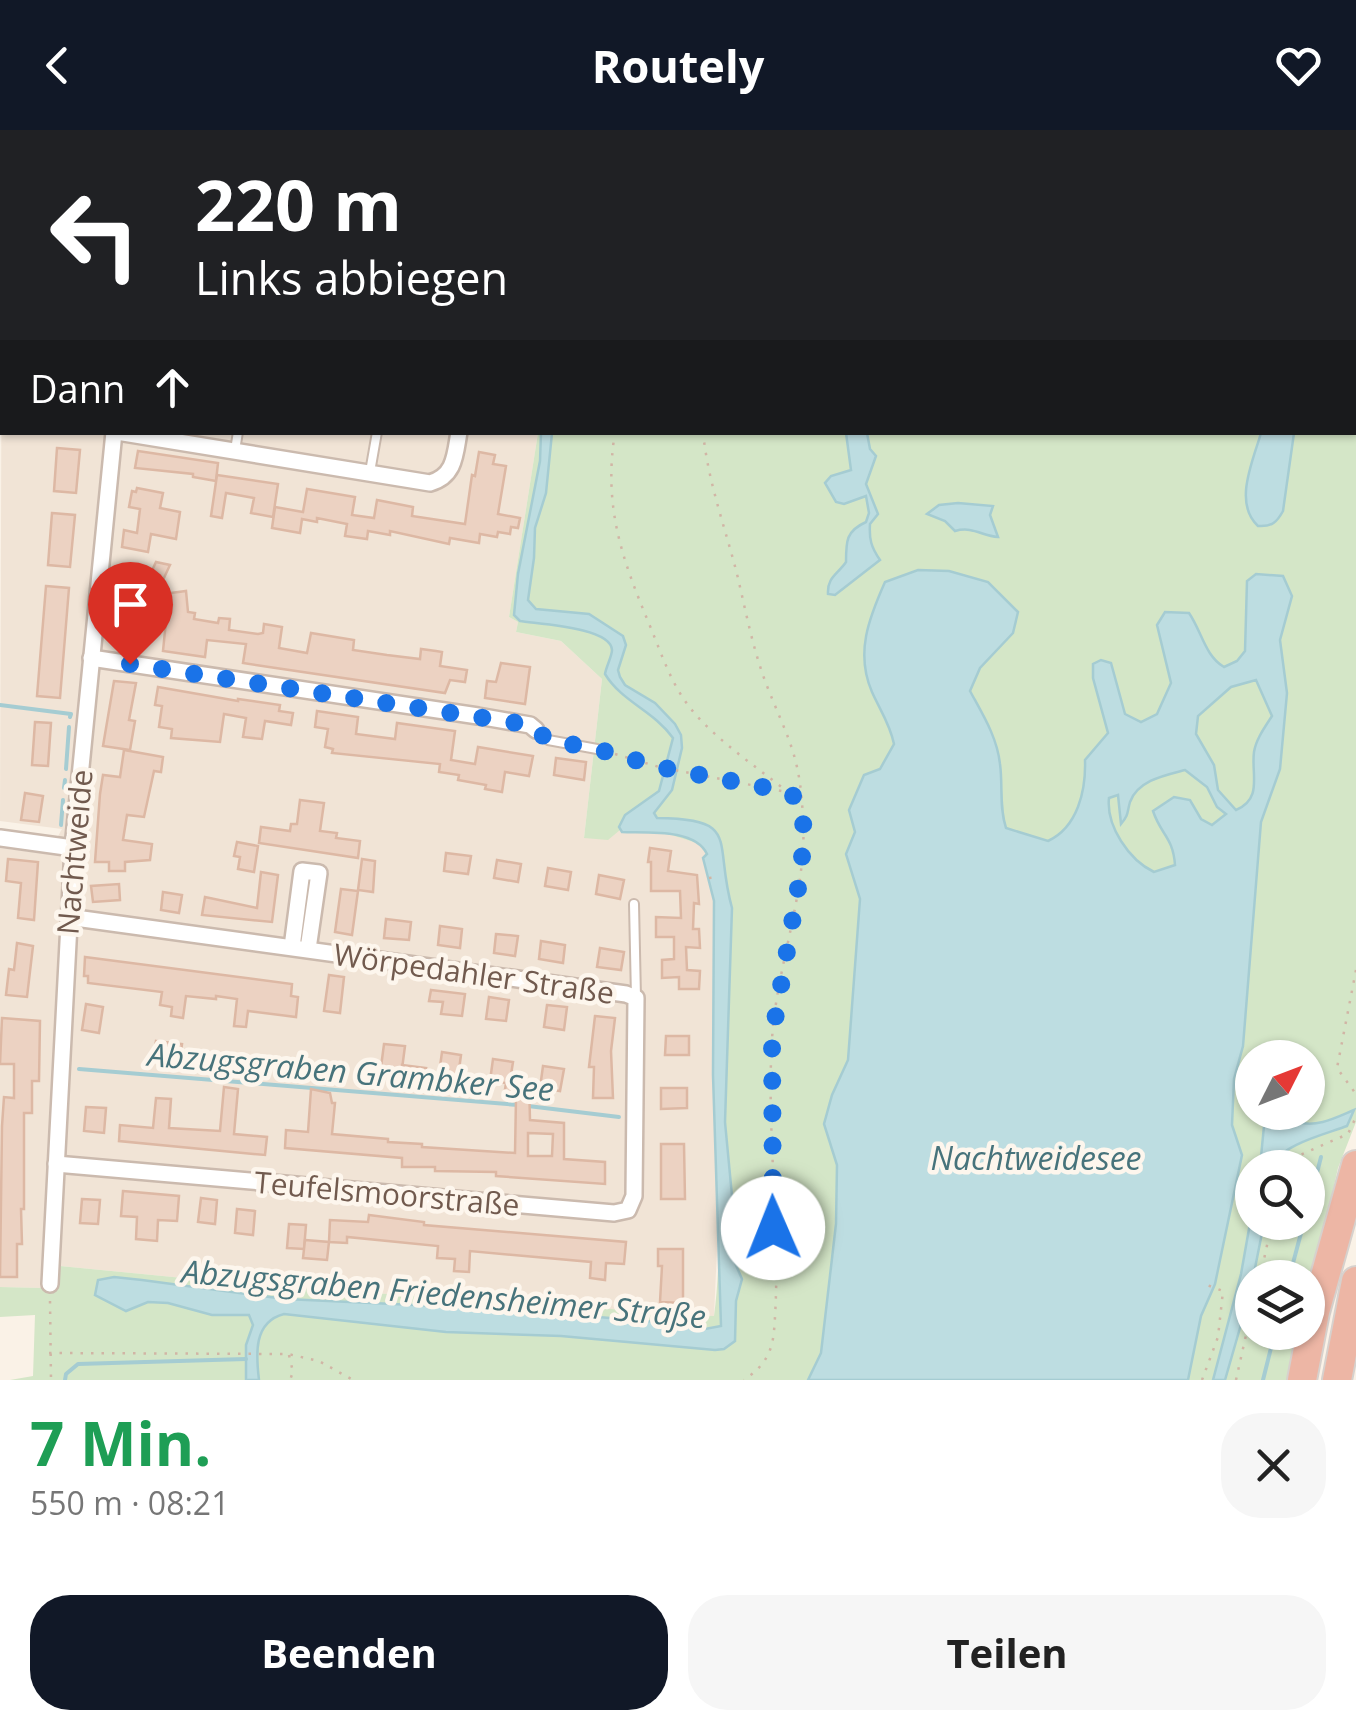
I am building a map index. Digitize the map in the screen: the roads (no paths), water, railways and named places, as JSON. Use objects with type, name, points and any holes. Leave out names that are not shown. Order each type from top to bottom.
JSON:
[{"type":"highway","points":[[1302,1380],[1315,1312],[1356,1165]]},
{"type":"highway","points":[[1337,1380],[1356,1281]]},
{"type":"street","name":"Nachtweide","points":[[46,1278],[56,1164],[72,848],[116,435]]},
{"type":"street","points":[[173,437],[369,476],[430,483],[443,478],[452,467],[459,435]]},
{"type":"street","points":[[91,658],[478,716],[530,725],[536,730]]},
{"type":"street","points":[[0,838],[72,848]]},
{"type":"street","name":"Wörpedahler Straße","points":[[68,917],[626,994],[636,998],[636,1121]]},
{"type":"street","name":"Teufelsmoorstraße","points":[[56,1164],[614,1212],[628,1210],[634,1196],[636,1121]]},
{"type":"lane","points":[[235,450],[238,435]]},
{"type":"lane","points":[[369,476],[376,435]]},
{"type":"lane","points":[[536,730],[548,740],[597,749]]},
{"type":"lane","points":[[634,904],[636,998]]},
{"type":"water","points":[[541,435],[552,435],[546,493],[535,528],[528,600],[536,609],[589,614],[623,636],[626,645],[618,670],[620,677],[625,685],[655,703],[681,735],[682,748],[672,790],[654,813],[657,818],[702,823],[713,829],[722,850],[732,908],[725,1122],[734,1217],[732,1256],[742,1279],[736,1301],[735,1341],[715,1350],[561,1336],[446,1332],[284,1314],[274,1318],[262,1332],[257,1350],[259,1380],[246,1380],[246,1345],[253,1325],[249,1315],[212,1315],[168,1303],[148,1302],[126,1311],[95,1295],[98,1280],[114,1277],[285,1299],[501,1309],[705,1329],[721,1326],[713,1075],[714,901],[703,858],[707,854],[701,846],[681,836],[622,832],[619,827],[625,815],[659,791],[673,738],[605,674],[612,652],[608,642],[587,632],[520,621],[514,615]]},
{"type":"water","points":[[846,435],[867,435],[876,456],[866,484],[878,514],[870,524],[870,534],[880,560],[835,595],[828,594],[829,584],[846,562],[851,533],[866,522],[869,513],[866,496],[844,504],[836,502],[825,483],[831,476],[851,470]]},
{"type":"water","points":[[1260,435],[1294,435],[1283,511],[1274,523],[1258,526],[1251,517],[1246,494]]},
{"type":"water","points":[[939,505],[993,506],[990,515],[998,537],[955,531],[945,521],[927,514]]},
{"type":"water","name":"Nachtweidesee","points":[[918,570],[949,571],[988,582],[1018,612],[1013,633],[980,668],[970,691],[996,745],[1006,828],[1048,841],[1067,827],[1073,817],[1082,795],[1085,760],[1108,733],[1093,664],[1101,660],[1111,663],[1125,714],[1141,722],[1157,714],[1171,683],[1157,625],[1165,612],[1189,613],[1208,650],[1224,667],[1237,661],[1245,651],[1247,581],[1256,574],[1283,576],[1292,596],[1280,640],[1287,693],[1280,769],[1261,822],[1243,1040],[1235,1040],[1232,1125],[1240,1150],[1235,1150],[1235,1188],[1215,1284],[1201,1316],[1188,1380],[808,1380],[821,1353],[836,1224],[837,1165],[824,1124],[848,1060],[860,899],[846,854],[855,832],[849,810],[864,775],[880,769],[894,744],[867,678],[864,650],[869,622],[885,582]],"holes":[[[1256,680],[1272,716],[1255,747],[1253,793],[1236,810],[1218,790],[1214,765],[1196,734],[1198,716],[1231,687]],[[1185,770],[1207,787],[1217,807],[1226,814],[1212,825],[1201,819],[1190,800],[1174,797],[1153,811],[1172,848],[1175,865],[1154,872],[1145,867],[1115,831],[1109,798],[1118,795],[1121,824],[1139,788],[1153,780]]]},
{"type":"water","points":[[1354,1110],[1347,1126],[1287,1150],[1262,1150],[1264,1130],[1325,1130],[1327,1121]]},
{"type":"water","points":[[1247,1240],[1261,1240],[1257,1260],[1243,1260]]},
{"type":"water","points":[[1235,1297],[1235,1345],[1225,1380],[1213,1380]]},
{"type":"waterway","name":"Abzugsgraben Grambker See","points":[[0,705],[71,714],[70,717]]},
{"type":"waterway","name":"Abzugsgraben Grambker See","points":[[66,769],[69,727]]},
{"type":"waterway","name":"Abzugsgraben Grambker See","points":[[64,788],[65,780]]},
{"type":"waterway","name":"Abzugsgraben Grambker See","points":[[61,825],[63,800]]},
{"type":"waterway","name":"Abzugsgraben Grambker See","points":[[79,1069],[518,1105]]},
{"type":"waterway","name":"Abzugsgraben Grambker See","points":[[528,1106],[619,1117]]},
{"type":"waterway","points":[[1294,1260],[1299,1240]]},
{"type":"waterway","points":[[1263,1380],[1270,1350]]},
{"type":"waterway","points":[[65,1380],[66,1374],[78,1364],[246,1359]]},
{"type":"water label","name":"Abzugsgraben Friedensheimer Straße","points":[[444,1293]]}]
